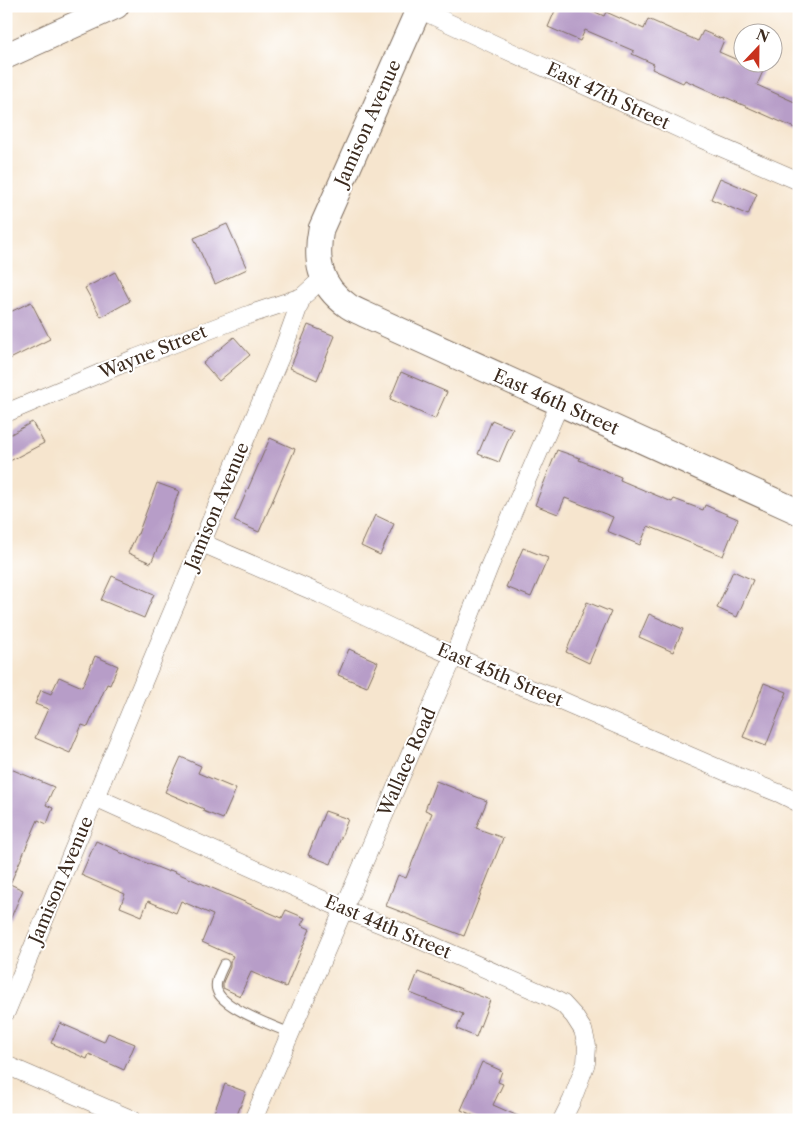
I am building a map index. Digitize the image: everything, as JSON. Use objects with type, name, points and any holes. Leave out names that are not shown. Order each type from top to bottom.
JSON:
[{"type":"street","points":[[6,56],[116,6]]},
{"type":"street","name":"East 47th Street","points":[[419,8],[702,140],[799,181]]},
{"type":"street","name":"Jamison Avenue","points":[[6,1012],[283,350],[302,297],[323,278],[318,262],[321,229],[419,8]]},
{"type":"street","name":"East 46th Street","points":[[323,278],[334,294],[347,306],[799,512]]},
{"type":"street","name":"Wayne Street","points":[[6,412],[136,358],[251,314],[302,297]]},
{"type":"street","name":"Wallace Road","points":[[253,1120],[454,656],[489,567],[560,403]]},
{"type":"street","name":"East 45th Street","points":[[202,542],[517,684],[558,699],[799,803]]},
{"type":"street","name":"East 44th Street","points":[[95,797],[344,909],[563,1004],[574,1016],[582,1030],[587,1046],[586,1063],[562,1120]]},
{"type":"street","points":[[6,1065],[133,1120]]},
{"type":"lane","points":[[224,964],[216,985],[222,999],[234,1007],[290,1033]]},
{"type":"building","points":[[557,6],[582,6],[604,16],[606,12],[644,29],[648,19],[698,41],[703,31],[724,40],[719,52],[732,58],[732,72],[763,72],[757,85],[799,104],[799,130],[685,80],[683,83],[652,69],[654,64],[632,54],[634,51],[585,30],[580,41],[548,27]]},
{"type":"building","points":[[720,178],[757,194],[748,215],[711,199]]},
{"type":"building","points":[[227,224],[247,269],[215,284],[194,238]]},
{"type":"building","points":[[115,272],[130,301],[101,317],[85,288]]},
{"type":"building","points":[[31,302],[50,339],[6,361],[6,314]]},
{"type":"building","points":[[308,325],[335,336],[317,380],[290,368]]},
{"type":"building","points":[[234,337],[250,355],[219,381],[203,363]]},
{"type":"building","points":[[401,372],[447,392],[435,419],[390,399]]},
{"type":"building","points":[[492,420],[513,429],[499,462],[478,454]]},
{"type":"building","points":[[32,422],[44,443],[6,463],[6,437]]},
{"type":"building","points":[[270,438],[295,449],[259,532],[234,521]]},
{"type":"building","points":[[557,450],[580,458],[579,460],[621,477],[620,480],[672,502],[674,499],[703,510],[705,505],[738,519],[723,556],[648,526],[640,545],[607,531],[613,517],[565,498],[558,514],[535,505]]},
{"type":"building","points":[[157,483],[179,491],[165,532],[151,563],[128,553],[138,534]]},
{"type":"building","points":[[375,515],[394,524],[380,555],[361,546]]},
{"type":"building","points":[[523,548],[548,558],[531,597],[506,587]]},
{"type":"building","points":[[733,571],[753,580],[737,617],[717,608]]},
{"type":"building","points":[[112,576],[154,594],[144,618],[101,600]]},
{"type":"building","points":[[587,602],[611,612],[589,663],[566,652]]},
{"type":"building","points":[[649,614],[683,629],[673,652],[639,637]]},
{"type":"building","points":[[349,649],[378,662],[367,687],[338,675]]},
{"type":"building","points":[[95,656],[118,666],[110,685],[107,684],[88,727],[82,725],[70,753],[35,738],[48,709],[35,704],[41,690],[51,694],[59,677],[82,687]]},
{"type":"building","points":[[764,683],[787,692],[766,746],[743,737]]},
{"type":"building","points":[[181,757],[201,766],[198,773],[236,789],[223,819],[165,792]]},
{"type":"building","points":[[6,767],[54,787],[46,805],[53,808],[47,824],[38,820],[10,884],[23,890],[6,929]]},
{"type":"building","points":[[436,781],[487,801],[476,828],[503,838],[464,936],[386,906],[398,875],[406,878],[432,813],[425,810]]},
{"type":"building","points":[[325,811],[348,819],[331,864],[308,855]]},
{"type":"building","points":[[96,841],[169,872],[170,870],[282,918],[286,910],[305,918],[301,925],[310,929],[286,987],[251,972],[240,996],[223,988],[223,982],[233,956],[202,942],[213,915],[181,901],[176,913],[148,901],[142,916],[120,907],[125,894],[81,875]]},
{"type":"building","points":[[418,972],[490,1000],[476,1037],[457,1029],[463,1014],[410,993]]},
{"type":"building","points":[[60,1023],[104,1042],[108,1033],[135,1044],[124,1070],[89,1054],[87,1059],[51,1043]]},
{"type":"building","points":[[482,1062],[502,1071],[498,1082],[503,1084],[493,1105],[527,1120],[484,1120],[461,1110]]},
{"type":"building","points":[[225,1084],[246,1092],[235,1120],[211,1120]]}]
